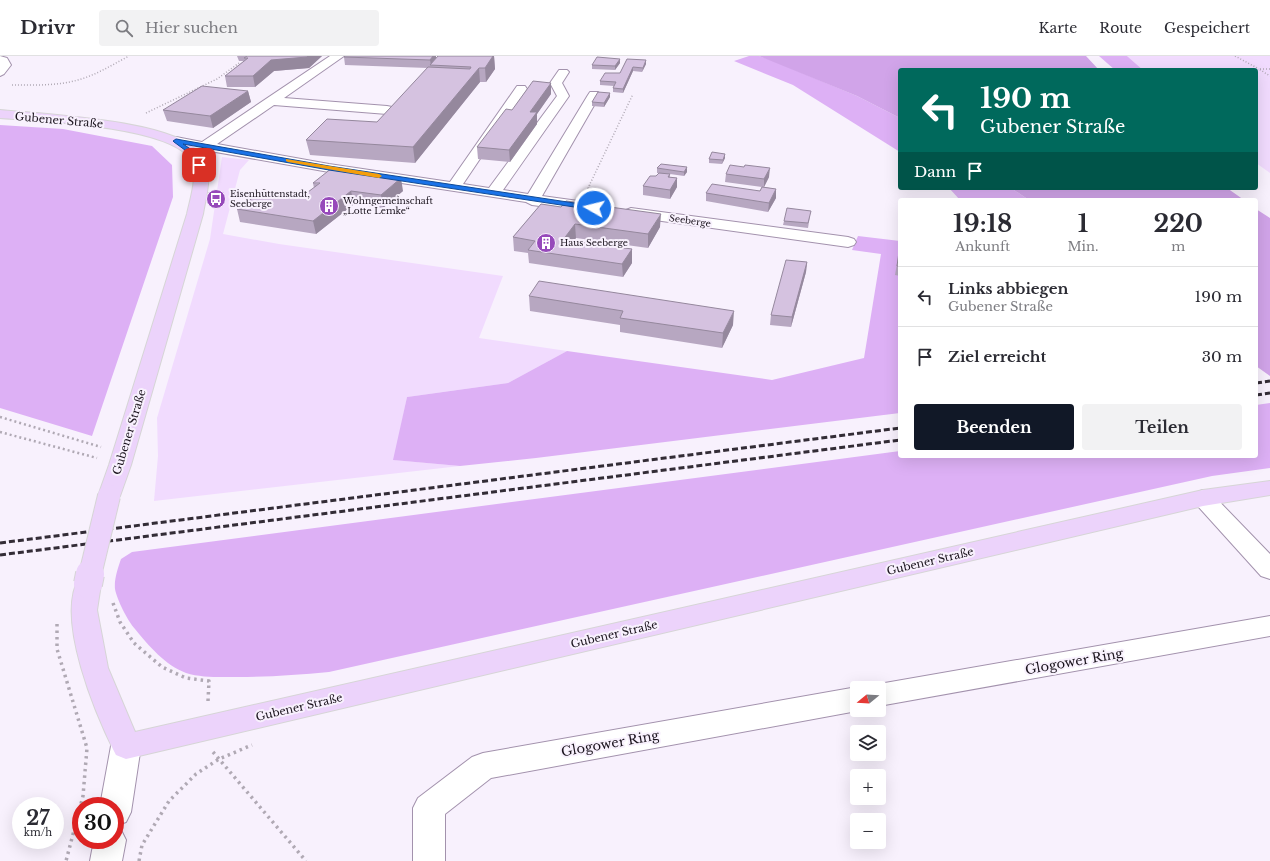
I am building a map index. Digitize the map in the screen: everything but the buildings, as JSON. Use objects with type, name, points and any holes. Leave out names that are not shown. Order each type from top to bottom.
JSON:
[{"type":"main road","name":"Gubener Straße","points":[[0,114],[120,126],[176,141],[196,156],[202,175],[195,214],[122,459],[109,496],[88,584],[84,610],[94,668],[126,746],[1203,498],[1270,488]]},
{"type":"street","points":[[204,146],[338,56]]},
{"type":"street","points":[[0,72],[5,58]]},
{"type":"street","points":[[493,193],[563,96],[556,83],[563,72]]},
{"type":"street","points":[[454,187],[521,89]]},
{"type":"street","points":[[532,200],[594,95]]},
{"type":"street","points":[[270,101],[387,110]]},
{"type":"street","name":"Seeberge","points":[[176,141],[329,168],[532,200],[848,242]]},
{"type":"street","points":[[1203,498],[1270,570]]},
{"type":"street","name":"Glogower Ring","points":[[886,694],[1270,626]]},
{"type":"street","name":"Glogower Ring","points":[[429,861],[429,808],[483,766],[850,700]]},
{"type":"street","points":[[118,797],[126,746]]},
{"type":"street","points":[[106,861],[108,849]]},
{"type":"path","points":[[7,85],[35,85],[76,80],[87,77],[129,56]]},
{"type":"path","points":[[1235,56],[1257,68]]},
{"type":"path","points":[[120,126],[217,79],[239,63]]},
{"type":"path","points":[[1259,69],[1270,68]]},
{"type":"path","points":[[1259,69],[1270,76]]},
{"type":"path","points":[[580,206],[633,94]]},
{"type":"path","points":[[0,417],[122,459]]},
{"type":"path","points":[[0,432],[122,459]]},
{"type":"path","points":[[139,861],[142,845],[169,801],[196,774],[219,759],[253,744]]},
{"type":"path","points":[[66,861],[83,796]]},
{"type":"shaded area","points":[[749,56],[759,56],[771,60],[857,96],[898,117],[898,151],[793,85],[734,61]]},
{"type":"shaded area","points":[[759,56],[1086,56],[1097,68],[898,68],[898,117],[857,96]]},
{"type":"shaded area","points":[[1099,56],[1127,56],[1141,68],[1113,68]]},
{"type":"shaded area","points":[[1127,56],[1270,56],[1270,173],[1258,164],[1258,68],[1141,68]]},
{"type":"shaded area","points":[[0,125],[63,129],[152,146],[172,165],[173,197],[92,436],[0,408]]},
{"type":"shaded area","points":[[222,157],[249,160],[240,170],[223,234],[279,244],[503,276],[479,338],[567,351],[508,383],[407,397],[394,460],[460,466],[154,501],[158,456],[157,418],[210,239]]},
{"type":"shaded area","points":[[951,190],[1014,190],[1026,198],[958,198]]},
{"type":"shaded area","points":[[1014,190],[1230,190],[1241,198],[1026,198]]},
{"type":"shaded area","points":[[1258,210],[1270,218],[1270,376],[1258,367]]},
{"type":"shaded area","points":[[858,236],[898,241],[898,413],[460,466],[393,460],[407,397],[508,383],[567,351],[772,380],[864,358],[881,254],[852,250]]},
{"type":"shaded area","points":[[1270,403],[1270,468],[1212,476],[329,672],[261,677],[218,677],[192,675],[178,670],[164,660],[132,625],[126,616],[115,589],[116,577],[121,559],[132,552],[898,451],[898,458],[1258,458],[1258,405]]},
{"type":"railway","points":[[1258,383],[1270,381]]},
{"type":"railway","points":[[1258,395],[1270,393]]},
{"type":"railway","points":[[0,543],[898,428]]},
{"type":"railway","points":[[0,555],[898,440]]},
{"type":"slow traffic","points":[[288,161],[379,176]]},
{"type":"place","name":"Eisenhüttenstadt, Seeberge","points":[[216,199]]},
{"type":"place","name":"Wohngemeinschaft „Lotte Lemke“","points":[[329,206]]},
{"type":"place","name":"Haus Seeberge","points":[[546,243]]},
{"type":"route","points":[[199,165],[196,156],[176,141],[329,168],[532,200],[594,208]]}]
